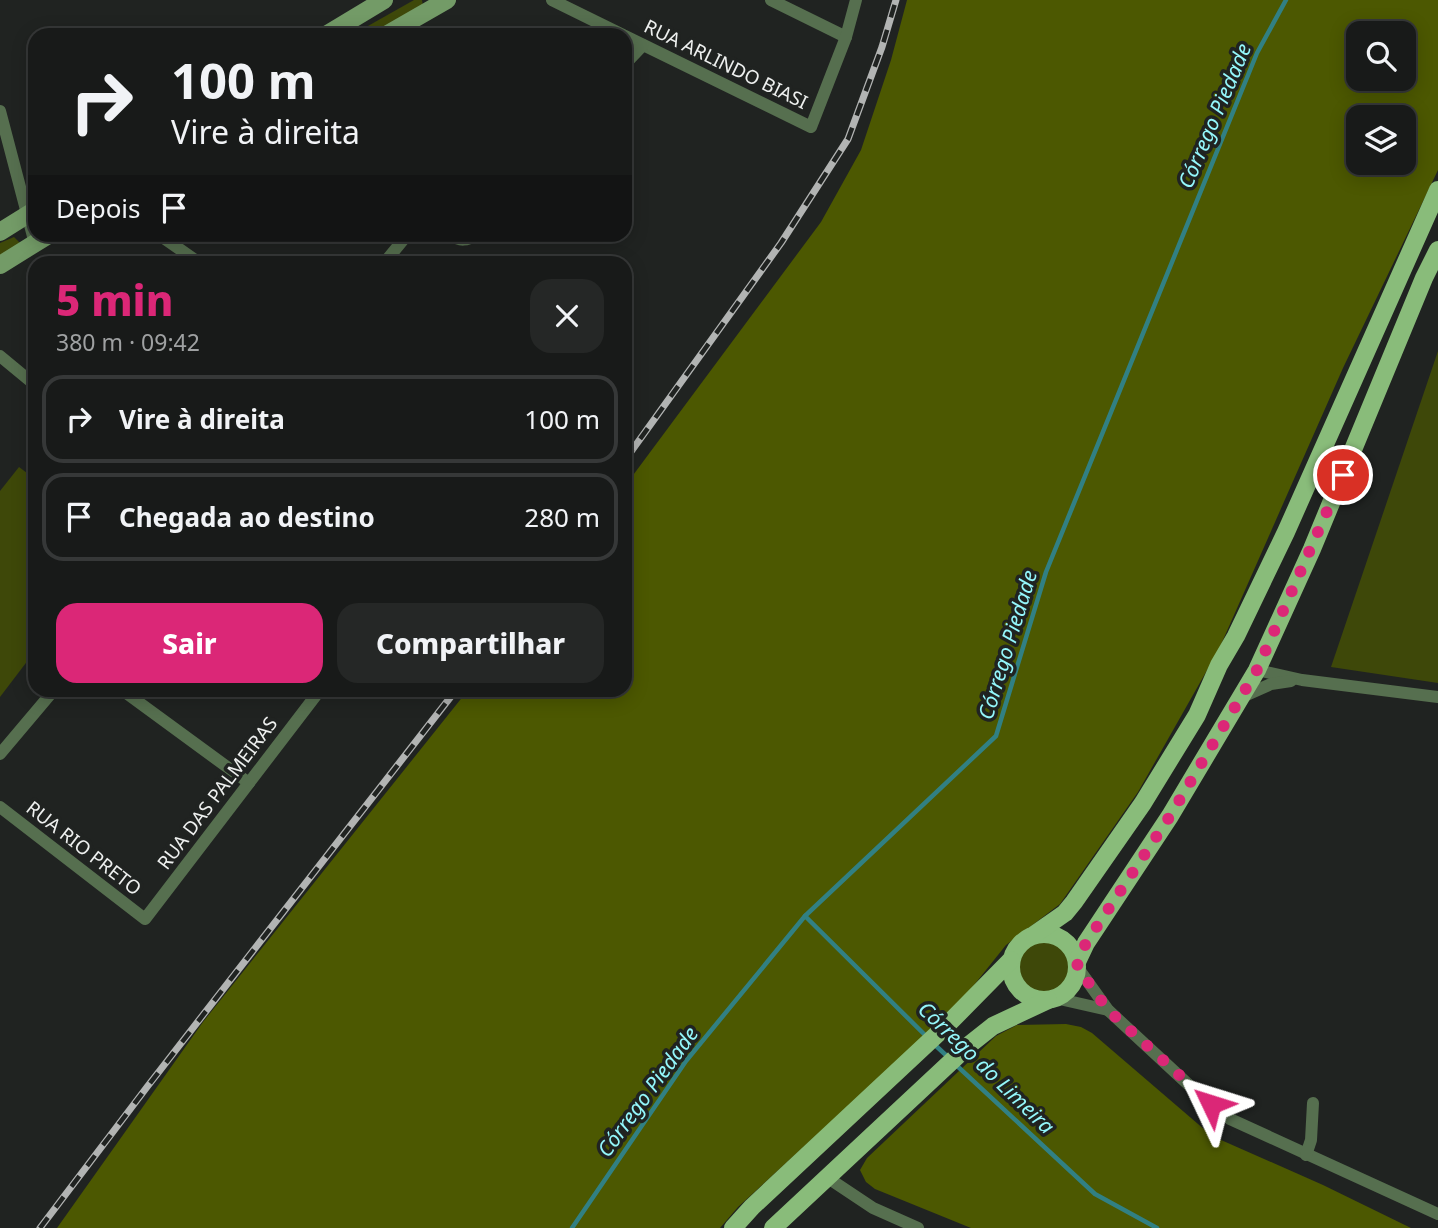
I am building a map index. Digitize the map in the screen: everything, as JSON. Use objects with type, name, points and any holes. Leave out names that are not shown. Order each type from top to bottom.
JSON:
[{"type":"main road","points":[[338,28],[384,0]]},
{"type":"main road","points":[[399,28],[443,1]]},
{"type":"main road","points":[[733,1228],[752,1207],[948,1024],[1011,960],[1024,940],[1065,913],[1143,803],[1196,715],[1236,636],[1286,532],[1438,190]]},
{"type":"main road","points":[[0,232],[28,214]]},
{"type":"main road","points":[[0,265],[37,242]]},
{"type":"main road","points":[[773,1228],[969,1045],[993,1026],[1051,999],[1071,986],[1086,943],[1170,816],[1257,670],[1312,549],[1438,250]]},
{"type":"main road","points":[[1035,934],[1058,936],[1074,951],[1078,965]]},
{"type":"main road","points":[[1011,960],[1011,973],[1024,994],[1036,999],[1051,999]]},
{"type":"street","name":"RUA ARLINDO BIASI","points":[[552,0],[610,28]]},
{"type":"street","points":[[771,0],[846,37],[856,0]]},
{"type":"street","points":[[404,25],[409,28]]},
{"type":"street","name":"RUA ARLINDO BIASI","points":[[632,39],[811,127],[846,37]]},
{"type":"street","points":[[632,56],[642,45]]},
{"type":"street","points":[[0,111],[28,206]]},
{"type":"street","points":[[169,242],[189,256]]},
{"type":"street","points":[[390,256],[401,242]]},
{"type":"street","points":[[0,356],[28,379]]},
{"type":"street","points":[[1257,670],[1302,680],[1438,698]]},
{"type":"street","points":[[1241,697],[1271,684],[1302,680]]},
{"type":"street","points":[[0,754],[48,697]]},
{"type":"street","points":[[132,697],[249,783]]},
{"type":"street","name":"RUA DAS PALMEIRAS","points":[[145,919],[315,697]]},
{"type":"street","name":"RUA RIO PRETO","points":[[0,807],[145,919]]},
{"type":"street","points":[[1078,965],[1108,1010],[1230,1119],[1438,1214]]},
{"type":"street","points":[[1051,999],[1108,1010]]},
{"type":"street","points":[[1306,1154],[1311,1140],[1312,1103]]},
{"type":"street","points":[[828,1178],[873,1208],[918,1228]]},
{"type":"street","points":[[882,1228],[888,1215]]},
{"type":"green space","points":[[414,0],[422,0],[423,7],[386,28],[364,28]]},
{"type":"green space","points":[[907,0],[1438,0],[1438,170],[1343,368],[1219,649],[1138,792],[1060,904],[1006,945],[958,1005],[738,1207],[720,1228],[57,1228],[203,1022],[462,697],[632,697],[632,477],[821,222],[861,150],[891,60]]},
{"type":"green space","points":[[14,237],[20,243],[0,257],[0,243]]},
{"type":"green space","points":[[1438,351],[1438,683],[1331,667]]},
{"type":"green space","points":[[19,467],[28,474],[28,660],[0,697],[0,491]]},
{"type":"green space","points":[[1044,937],[1061,942],[1069,950],[1074,967],[1069,984],[1061,992],[1044,997],[1027,992],[1019,984],[1014,967],[1019,950],[1027,942]]},
{"type":"green space","points":[[1066,1024],[1092,1033],[1212,1136],[1323,1185],[1411,1228],[971,1228],[875,1189],[866,1182],[860,1170],[867,1158],[996,1036],[1017,1025]]},
{"type":"waterway","name":"Córrego Piedade","points":[[572,1228],[686,1061],[805,916],[996,736],[1046,572],[1257,53],[1286,0]]},
{"type":"waterway","name":"Córrego do Limeira","points":[[805,916],[929,1039]]},
{"type":"waterway","name":"Córrego do Limeira","points":[[935,1045],[949,1058]]},
{"type":"waterway","name":"Córrego do Limeira","points":[[955,1064],[1095,1194],[1157,1228]]},
{"type":"railway","points":[[632,450],[781,243],[848,139],[882,47],[896,0]]},
{"type":"railway","points":[[40,1228],[451,697]]},
{"type":"route","points":[[1211,1104],[1108,1010],[1078,968],[1077,962],[1101,919],[1170,816],[1257,670],[1343,475]]}]
